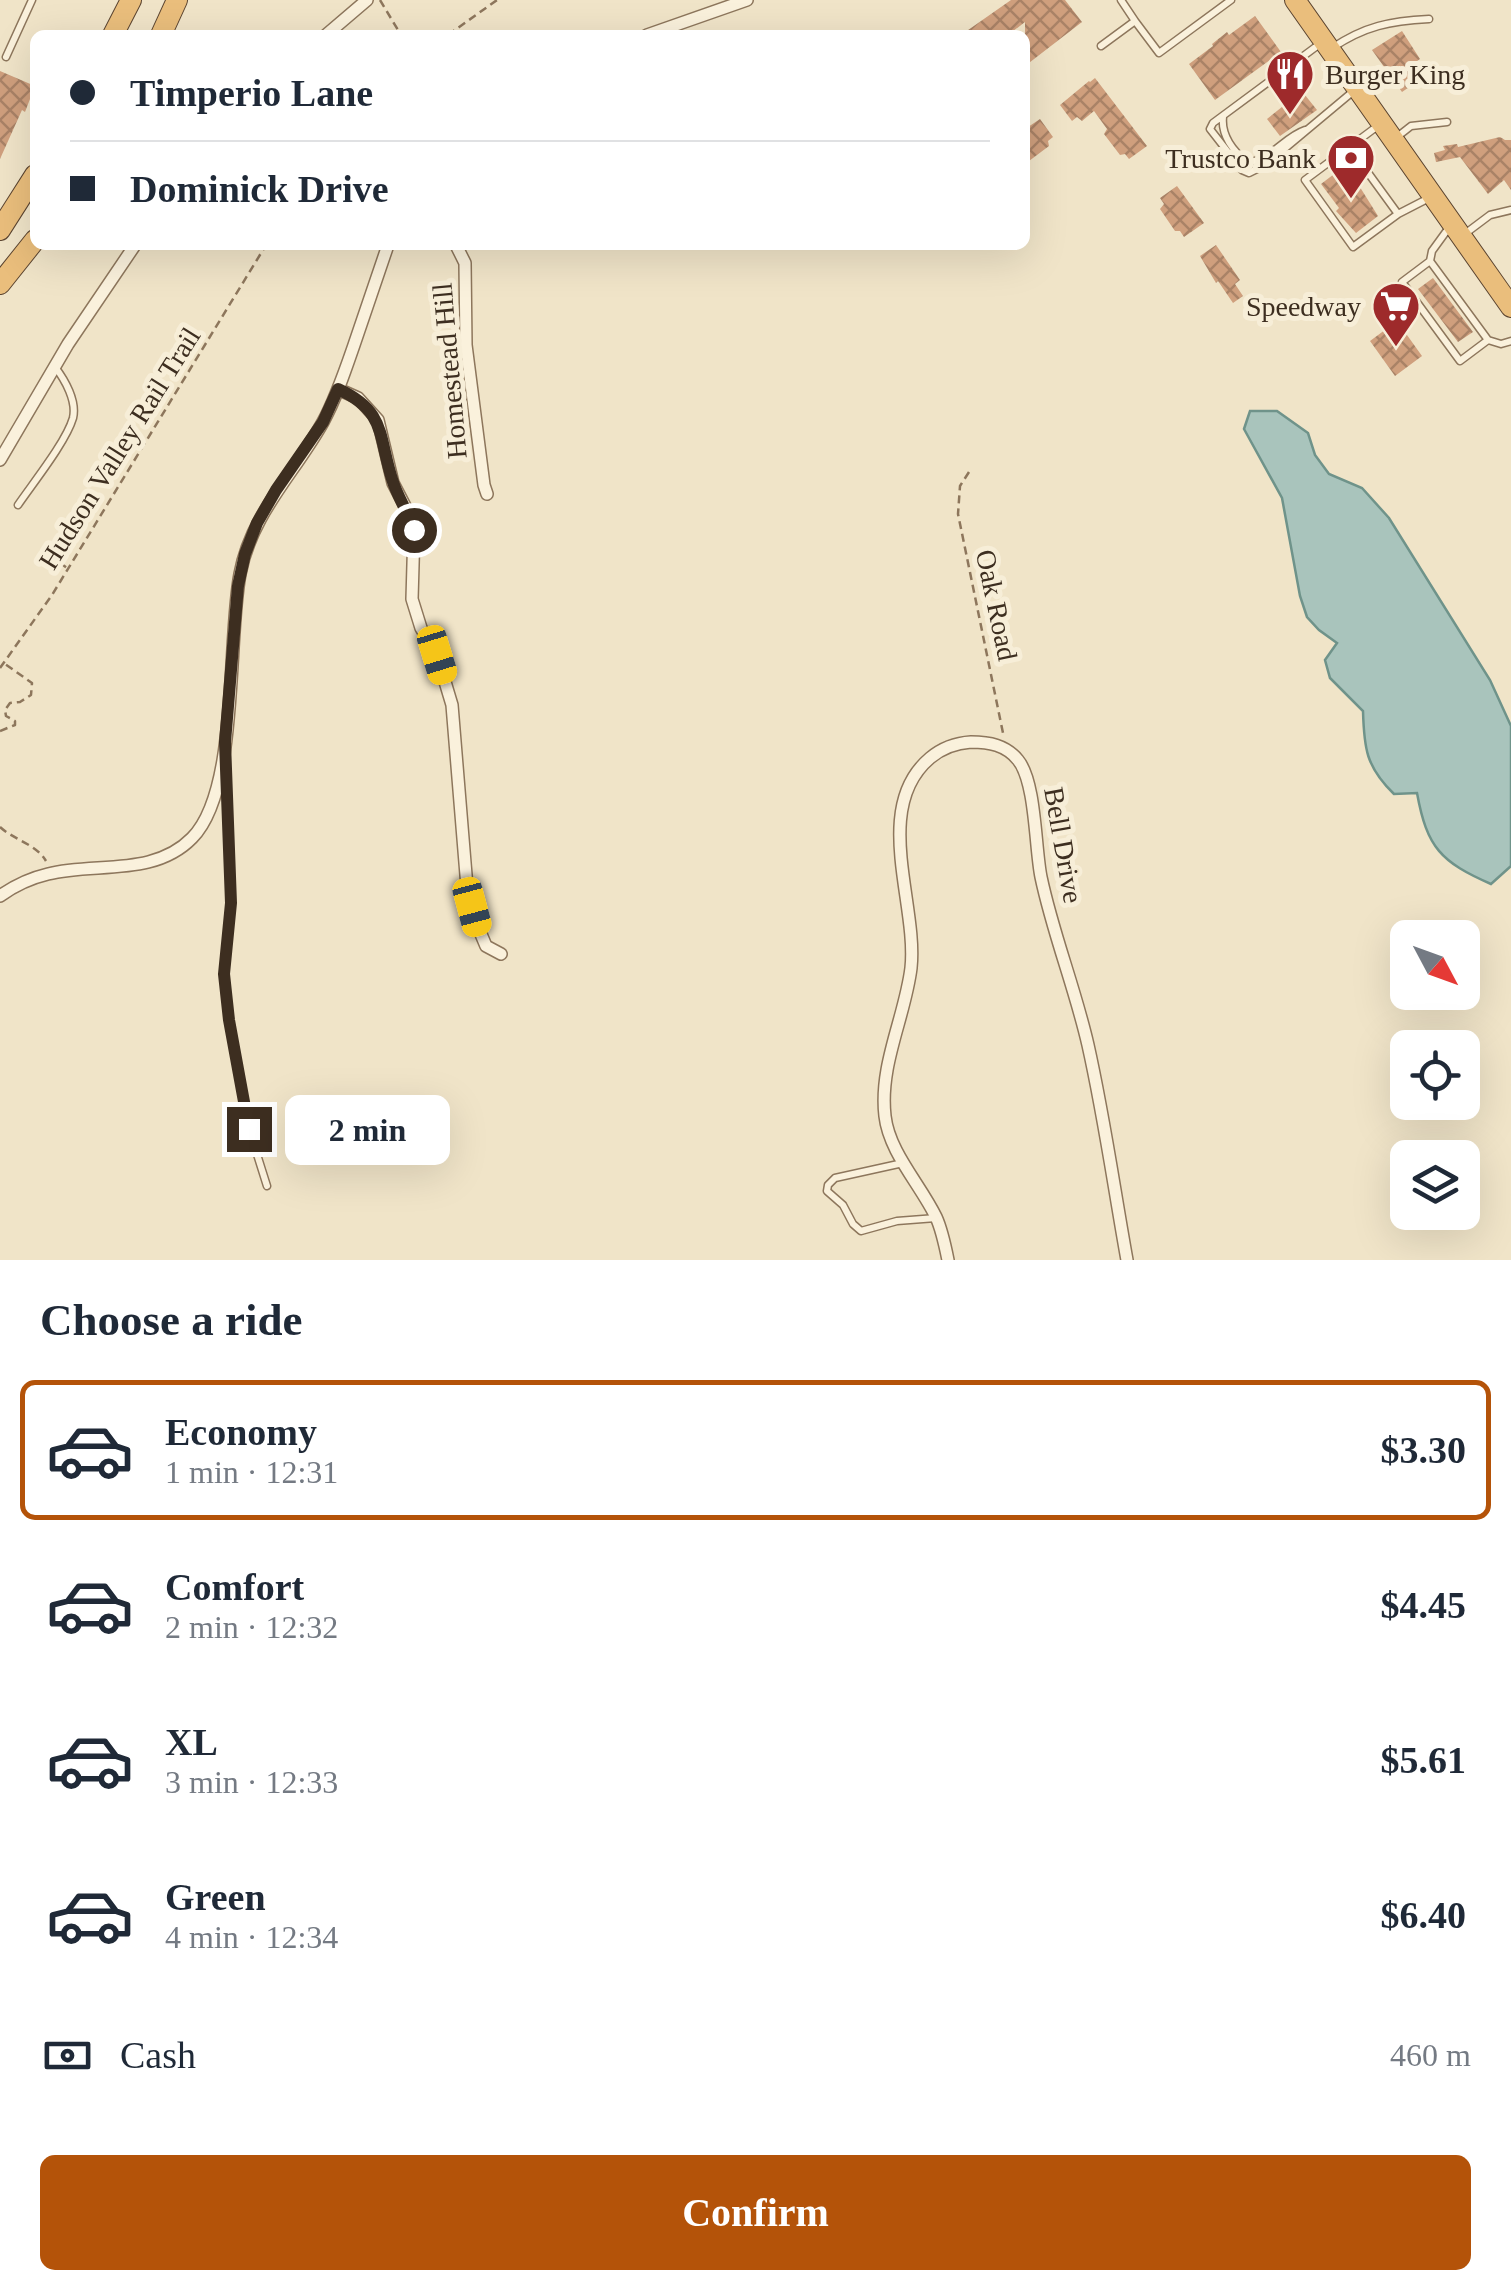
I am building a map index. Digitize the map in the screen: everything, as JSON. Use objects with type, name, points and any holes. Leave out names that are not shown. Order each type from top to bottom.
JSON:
[{"type":"highway","points":[[116,30],[131,0]]},
{"type":"highway","points":[[163,30],[178,0]]},
{"type":"highway","points":[[1296,0],[1511,307]]},
{"type":"highway","points":[[0,230],[30,183]]},
{"type":"highway","points":[[0,284],[30,246]]},
{"type":"street","points":[[332,30],[367,0]]},
{"type":"street","points":[[661,30],[747,0]]},
{"type":"street","points":[[0,460],[54,366],[131,250]]},
{"type":"street","points":[[0,896],[51,873],[160,859],[196,834],[207,816],[225,742],[236,604],[245,554],[266,505],[323,422],[386,250]]},
{"type":"street","name":"Homestead Hill","points":[[459,250],[465,262],[466,345],[488,494]]},
{"type":"street","points":[[338,389],[358,398],[378,420],[393,483],[414,530],[412,598],[437,655],[452,706],[466,887],[486,946],[501,954]]},
{"type":"street","points":[[948,1260],[936,1218],[894,1145],[885,1119],[892,1045],[911,968],[912,942],[900,837],[903,806],[922,764],[938,750],[966,742],[991,743],[1007,749]]},
{"type":"street","name":"Bell Drive","points":[[1007,749],[1020,762],[1028,782],[1040,872],[1088,1048],[1128,1260]]},
{"type":"lane","points":[[6,57],[32,0]]},
{"type":"lane","points":[[1120,0],[1158,52],[1232,0]]},
{"type":"lane","points":[[1357,88],[1254,171],[1245,172],[1210,129],[1213,123],[1327,45],[1392,21],[1429,19]]},
{"type":"lane","points":[[1101,46],[1135,21]]},
{"type":"lane","points":[[1432,196],[1398,214],[1353,247],[1305,180],[1350,148],[1387,132],[1447,122]]},
{"type":"lane","points":[[1350,148],[1398,214]]},
{"type":"lane","points":[[1488,340],[1460,361],[1402,282],[1430,261],[1432,251],[1456,230],[1511,210]]},
{"type":"lane","points":[[1430,261],[1488,340],[1501,344],[1511,341]]},
{"type":"lane","points":[[18,505],[74,415],[69,389],[54,366]]},
{"type":"lane","points":[[225,742],[231,903],[224,960],[225,989],[249,1129],[268,1186]]},
{"type":"lane","points":[[905,1162],[835,1178],[827,1191],[861,1230],[897,1221],[936,1218]]},
{"type":"path","points":[[380,0],[399,30]]},
{"type":"path","points":[[455,30],[497,0]]},
{"type":"path","name":"Hudson Valley Rail Trail","points":[[2,665],[68,569],[263,250]]},
{"type":"path","name":"Oak Road","points":[[970,472],[960,486],[958,514],[1007,749]]},
{"type":"path","points":[[49,555],[68,569]]},
{"type":"path","points":[[0,731],[15,724],[4,710],[31,695],[32,683],[2,665]]},
{"type":"path","points":[[0,827],[40,851],[51,873]]},
{"type":"water","points":[[1250,411],[1277,411],[1308,433],[1315,455],[1329,474],[1362,488],[1389,518],[1490,680],[1511,726],[1511,866],[1491,884],[1448,860],[1432,840],[1417,793],[1394,794],[1372,766],[1363,711],[1330,678],[1325,660],[1337,643],[1307,617],[1282,498],[1244,429]]},
{"type":"building","points":[[1011,0],[1065,0],[1082,22],[1030,62],[1030,30],[1025,30],[1025,22],[1015,30],[968,30]]},
{"type":"building","points":[[1255,16],[1281,52],[1215,100],[1189,64],[1227,32],[1229,35]]},
{"type":"building","points":[[1402,31],[1420,59],[1408,67],[1418,81],[1402,92],[1372,50]]},
{"type":"building","points":[[0,71],[30,84],[30,99],[0,159]]},
{"type":"building","points":[[1095,78],[1147,146],[1129,159],[1120,155],[1104,134],[1107,129],[1094,111],[1082,121],[1077,117],[1072,121],[1060,105]]},
{"type":"building","name":"Burger King","points":[[1305,95],[1317,110],[1280,136],[1267,119]]},
{"type":"building","points":[[1040,119],[1053,137],[1049,146],[1030,160],[1030,126]]},
{"type":"building","points":[[1500,137],[1511,140],[1511,190],[1504,180],[1488,194],[1460,157],[1436,162],[1434,153],[1445,150],[1443,146],[1458,147]]},
{"type":"building","name":"Trustco Bank","points":[[1342,168],[1350,179],[1353,176],[1378,216],[1356,233],[1336,211],[1339,208],[1321,184]]},
{"type":"building","points":[[1177,186],[1204,223],[1184,237],[1160,209],[1164,204],[1160,198]]},
{"type":"building","points":[[1216,245],[1240,280],[1235,284],[1243,296],[1233,303],[1200,256]]},
{"type":"building","points":[[1433,278],[1473,332],[1458,342],[1418,289]]},
{"type":"building","name":"Speedway","points":[[1397,321],[1422,356],[1395,376],[1370,341]]},
{"type":"place","name":"Burger King","points":[[1290,116]]},
{"type":"place","name":"Trustco Bank","points":[[1351,200]]},
{"type":"place","name":"Speedway","points":[[1396,348]]},
{"type":"route","points":[[249,1129],[224,974],[231,903],[225,742],[238,586],[257,523],[323,422],[338,389],[358,398],[378,420],[393,483],[414,530]]}]
